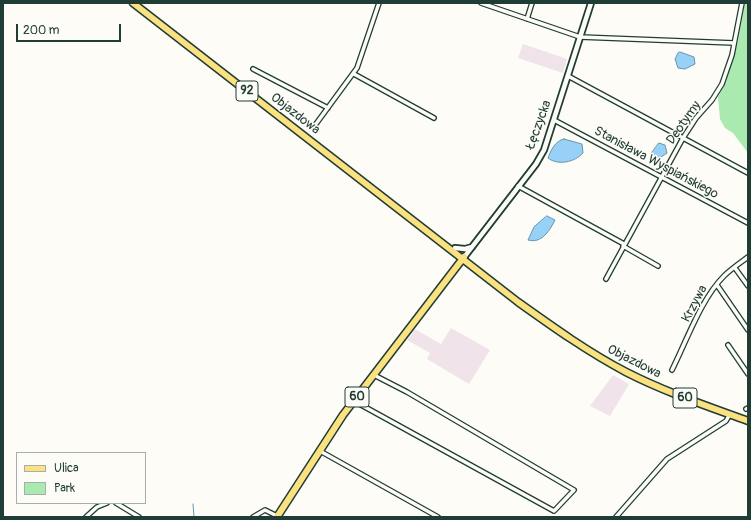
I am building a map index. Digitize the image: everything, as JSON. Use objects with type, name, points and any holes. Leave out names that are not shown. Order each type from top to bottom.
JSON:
[{"type":"main road","name":"Objazdowa","points":[[133,3],[541,317],[579,344],[625,372],[667,391],[748,421]]},
{"type":"main road","name":"Objazdowa","points":[[387,199],[427,226],[464,257]]},
{"type":"main road","name":"60","points":[[277,516],[354,401],[464,257]]},
{"type":"street","points":[[313,128],[354,74],[379,3]]},
{"type":"street","points":[[481,3],[580,37],[734,43]]},
{"type":"street","points":[[527,19],[532,3]]},
{"type":"street","name":"Łęczycka","points":[[464,257],[544,150],[591,3]]},
{"type":"street","name":"Deotymy","points":[[606,279],[623,245],[662,178],[683,138],[696,118],[712,100],[719,89],[730,62],[742,3]]},
{"type":"street","points":[[253,70],[328,108]]},
{"type":"street","points":[[354,74],[434,118]]},
{"type":"street","points":[[568,76],[748,173]]},
{"type":"street","name":"Stanisława Wyspiańskiego","points":[[554,120],[748,223]]},
{"type":"street","points":[[518,186],[658,266]]},
{"type":"street","points":[[455,248],[465,249],[473,246]]},
{"type":"street","name":"Krzywa","points":[[672,370],[702,309],[716,285],[725,275],[748,256]]},
{"type":"street","points":[[735,268],[748,286]]},
{"type":"street","points":[[716,285],[748,330]]},
{"type":"street","points":[[728,345],[748,374]]},
{"type":"street","points":[[354,401],[554,511],[574,490],[413,396],[374,375]]},
{"type":"street","points":[[616,517],[663,462],[672,454],[726,421],[730,414]]},
{"type":"street","points":[[320,450],[438,517]]},
{"type":"street","points":[[86,517],[97,507],[104,504]]},
{"type":"street","points":[[118,504],[139,517]]},
{"type":"street","points":[[253,517],[265,510],[277,516]]},
{"type":"shaded area","points":[[523,44],[567,59],[563,73],[518,58]]},
{"type":"shaded area","points":[[451,328],[490,350],[469,384],[427,359],[430,353],[407,340],[415,329],[441,344]]},
{"type":"shaded area","points":[[613,375],[629,384],[610,416],[590,406]]},
{"type":"green space","points":[[745,3],[748,3],[748,153],[733,133],[725,128],[720,119],[718,97],[726,82],[738,41]]},
{"type":"water","points":[[680,52],[694,57],[695,64],[685,69],[678,68],[675,59]]},
{"type":"water","points":[[564,139],[582,144],[583,153],[576,159],[566,162],[557,162],[548,158],[556,144]]},
{"type":"water","points":[[659,143],[665,145],[667,153],[658,159],[654,159],[651,154]]},
{"type":"water","points":[[547,216],[555,220],[548,232],[537,240],[528,240],[534,227]]},
{"type":"waterway","points":[[193,504],[194,517]]}]
